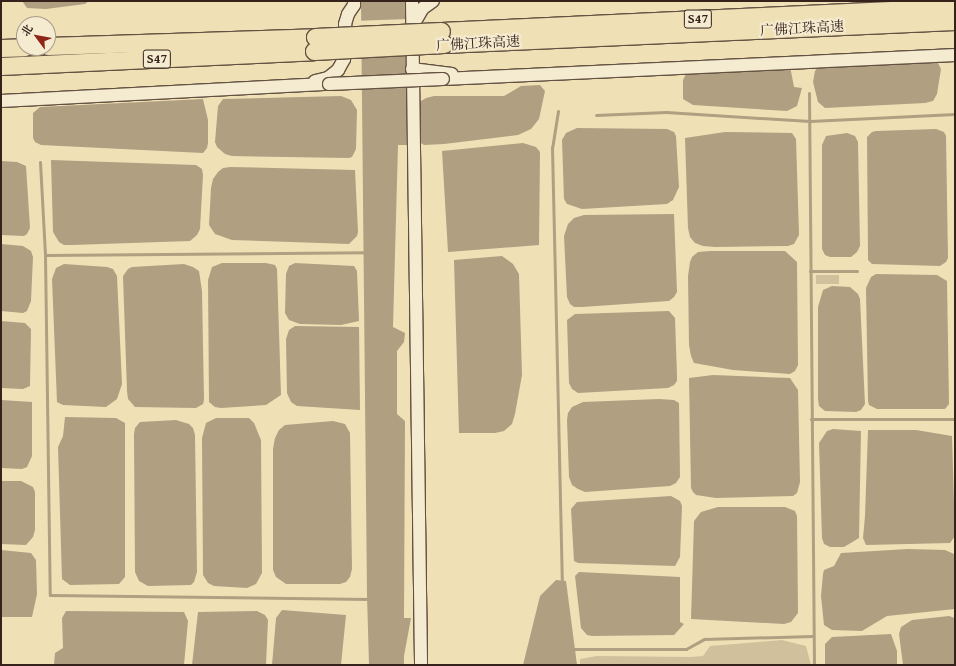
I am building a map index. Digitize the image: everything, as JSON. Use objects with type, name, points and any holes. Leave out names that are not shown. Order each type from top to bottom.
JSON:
[{"type":"highway","name":"广佛江珠高速","points":[[1,66],[314,44],[442,38],[955,7]]},
{"type":"highway","name":"广佛江珠高速","points":[[442,38],[955,21]]},
{"type":"highway","name":"广佛江珠高速","points":[[56,46],[314,44]]},
{"type":"highway","points":[[1,48],[16,47]]},
{"type":"street","points":[[292,87],[328,78],[338,70],[344,59],[345,24],[348,14],[354,5],[354,1]]},
{"type":"street","points":[[412,1],[421,665]]},
{"type":"street","points":[[412,32],[423,8],[434,1]]},
{"type":"street","points":[[1,101],[955,54]]},
{"type":"street","points":[[412,69],[476,77]]},
{"type":"shaded area","points":[[22,1],[89,1],[85,4],[46,9],[27,8]]},
{"type":"shaded area","points":[[361,1],[405,1],[407,145],[398,145],[393,327],[405,333],[404,342],[397,351],[397,414],[405,421],[404,618],[411,618],[404,656],[404,665],[369,665]]},
{"type":"shaded area","points":[[937,61],[941,69],[937,94],[933,101],[925,103],[825,108],[818,102],[813,82],[815,71],[818,67]]},
{"type":"shaded area","points":[[790,66],[794,87],[802,88],[797,106],[787,111],[693,105],[683,99],[683,80],[687,72]]},
{"type":"shaded area","points":[[540,85],[545,91],[539,119],[531,129],[518,135],[444,144],[424,145],[419,142],[417,109],[421,101],[426,98],[434,96],[504,96],[521,86]]},
{"type":"shaded area","points":[[341,96],[351,100],[357,110],[356,149],[352,157],[232,156],[225,154],[217,147],[215,142],[218,106],[223,99]]},
{"type":"shaded area","points":[[203,99],[208,120],[208,143],[207,148],[203,153],[41,145],[35,142],[33,138],[33,113],[40,107]]},
{"type":"shaded area","points":[[577,128],[667,129],[674,132],[676,136],[679,187],[673,200],[667,204],[582,209],[567,204],[564,199],[562,140],[566,133]]},
{"type":"shaded area","points":[[936,129],[944,132],[946,136],[948,258],[946,262],[940,266],[872,264],[868,260],[867,137],[872,132],[876,131]]},
{"type":"shaded area","points":[[725,132],[792,133],[796,139],[799,235],[794,244],[788,246],[715,247],[703,246],[695,243],[690,237],[688,228],[685,138]]},
{"type":"shaded area","points":[[847,133],[855,136],[858,142],[860,246],[857,252],[851,257],[830,257],[825,255],[822,249],[822,145],[826,136]]},
{"type":"shaded area","points":[[523,143],[536,147],[540,152],[539,245],[448,252],[442,151]]},
{"type":"shaded area","points":[[51,160],[196,165],[202,169],[203,175],[200,229],[197,235],[190,241],[64,245],[59,242],[53,232]]},
{"type":"shaded area","points":[[1,161],[17,162],[26,166],[30,228],[24,236],[1,235]]},
{"type":"shaded area","points":[[223,168],[355,170],[357,236],[349,244],[232,240],[215,234],[209,225],[211,188],[213,179]]},
{"type":"shaded area","points":[[674,214],[677,292],[674,297],[669,301],[582,307],[574,307],[570,304],[567,297],[564,236],[568,224],[574,218],[584,215]]},
{"type":"shaded area","points":[[1,244],[23,246],[31,251],[33,257],[31,301],[27,311],[23,313],[1,311]]},
{"type":"shaded area","points":[[785,251],[797,262],[798,365],[795,371],[790,374],[733,370],[694,363],[689,345],[688,276],[690,262],[692,257],[698,252]]},
{"type":"shaded area","points":[[502,256],[513,264],[519,274],[522,375],[515,414],[512,424],[504,431],[495,433],[459,433],[454,260]]},
{"type":"shaded area","points":[[222,263],[266,263],[275,265],[277,269],[281,395],[266,405],[221,408],[215,407],[209,402],[208,280],[212,267]]},
{"type":"shaded area","points":[[295,263],[354,266],[357,271],[359,321],[341,325],[300,324],[289,320],[285,313],[286,274],[289,266]]},
{"type":"shaded area","points":[[64,264],[107,267],[113,269],[117,276],[122,384],[117,399],[106,407],[63,405],[57,402],[52,279],[56,268]]},
{"type":"shaded area","points":[[184,264],[199,271],[202,291],[203,404],[196,408],[135,407],[128,399],[127,391],[123,276],[128,269],[132,267]]},
{"type":"shaded area","points":[[876,274],[937,275],[947,281],[949,404],[945,409],[877,409],[869,405],[866,288],[871,277]]},
{"type":"shaded area","points":[[816,275],[839,275],[839,284],[816,284]]},
{"type":"shaded area","points":[[832,286],[850,287],[858,294],[860,299],[865,404],[861,410],[856,412],[825,411],[819,406],[818,307],[823,290]]},
{"type":"shaded area","points":[[669,311],[675,318],[677,381],[674,385],[668,388],[578,393],[572,389],[569,383],[567,320],[575,314]]},
{"type":"shaded area","points":[[1,321],[25,323],[31,329],[30,386],[23,389],[1,388]]},
{"type":"shaded area","points":[[295,326],[359,327],[360,410],[297,406],[291,402],[287,393],[286,339],[289,330]]},
{"type":"shaded area","points":[[713,375],[790,378],[798,390],[800,482],[797,493],[793,496],[716,498],[696,495],[693,492],[691,488],[689,378]]},
{"type":"shaded area","points":[[659,399],[674,400],[679,403],[680,477],[676,483],[670,486],[585,492],[572,485],[569,477],[567,420],[568,413],[572,407],[583,402]]},
{"type":"shaded area","points":[[1,400],[32,402],[32,456],[27,467],[22,469],[1,468]]},
{"type":"shaded area","points":[[65,417],[116,418],[125,423],[125,577],[119,584],[70,585],[62,579],[58,447],[63,436]]},
{"type":"shaded area","points":[[216,418],[249,418],[254,423],[261,440],[262,573],[256,584],[247,588],[214,586],[208,583],[203,575],[202,438],[206,423]]},
{"type":"shaded area","points":[[176,420],[189,424],[193,428],[195,435],[197,572],[194,582],[191,585],[148,586],[139,581],[135,572],[135,428],[140,422]]},
{"type":"shaded area","points":[[333,421],[345,424],[350,433],[352,569],[350,577],[346,582],[340,584],[286,584],[276,577],[273,570],[273,449],[275,438],[279,430],[285,425]]},
{"type":"shaded area","points":[[833,429],[861,431],[859,538],[844,547],[830,547],[824,544],[822,538],[819,443],[827,431]]},
{"type":"shaded area","points":[[868,430],[916,430],[952,436],[955,536],[950,543],[866,545],[863,538]]},
{"type":"shaded area","points":[[1,481],[21,481],[33,487],[35,492],[35,530],[33,537],[26,545],[1,544]]},
{"type":"shaded area","points":[[671,496],[680,501],[682,506],[680,557],[675,566],[578,563],[574,561],[571,509],[577,502]]},
{"type":"shaded area","points":[[718,507],[785,507],[795,511],[797,516],[798,613],[791,622],[784,624],[691,619],[694,521],[701,512]]},
{"type":"shaded area","points":[[908,549],[945,550],[954,554],[955,609],[887,616],[862,631],[832,630],[824,625],[821,596],[823,574],[824,570],[834,566],[841,553]]},
{"type":"shaded area","points":[[1,550],[31,553],[36,560],[37,594],[32,617],[1,617]]},
{"type":"shaded area","points":[[579,572],[680,577],[680,622],[684,624],[674,635],[587,635],[581,628],[575,576]]},
{"type":"shaded area","points":[[556,580],[566,581],[577,665],[523,665],[540,596]]},
{"type":"shaded area","points":[[282,610],[346,615],[341,665],[272,665],[276,618]]},
{"type":"shaded area","points":[[66,611],[184,612],[188,621],[184,665],[54,665],[55,653],[63,648],[62,618]]},
{"type":"shaded area","points":[[257,611],[265,615],[268,620],[266,665],[192,665],[198,612]]},
{"type":"shaded area","points":[[949,616],[955,618],[955,665],[903,665],[899,634],[901,627],[912,620]]},
{"type":"shaded area","points":[[891,634],[897,651],[897,665],[825,665],[825,644],[832,637]]},
{"type":"shaded area","points":[[782,640],[806,646],[811,665],[580,665],[580,659],[597,656],[703,656],[710,646]]},
{"type":"pier","points":[[408,19],[409,56],[361,58],[360,21]]},
{"type":"waterway","points":[[809,93],[814,665]]},
{"type":"waterway","points":[[558,111],[552,147],[562,585]]},
{"type":"waterway","points":[[596,115],[666,112],[810,121],[955,114]]},
{"type":"waterway","points":[[40,162],[45,255],[50,595],[369,599]]},
{"type":"waterway","points":[[45,255],[367,252]]},
{"type":"waterway","points":[[810,271],[857,271]]},
{"type":"waterway","points":[[811,419],[955,419]]},
{"type":"waterway","points":[[573,649],[686,649],[704,639],[812,636]]}]
